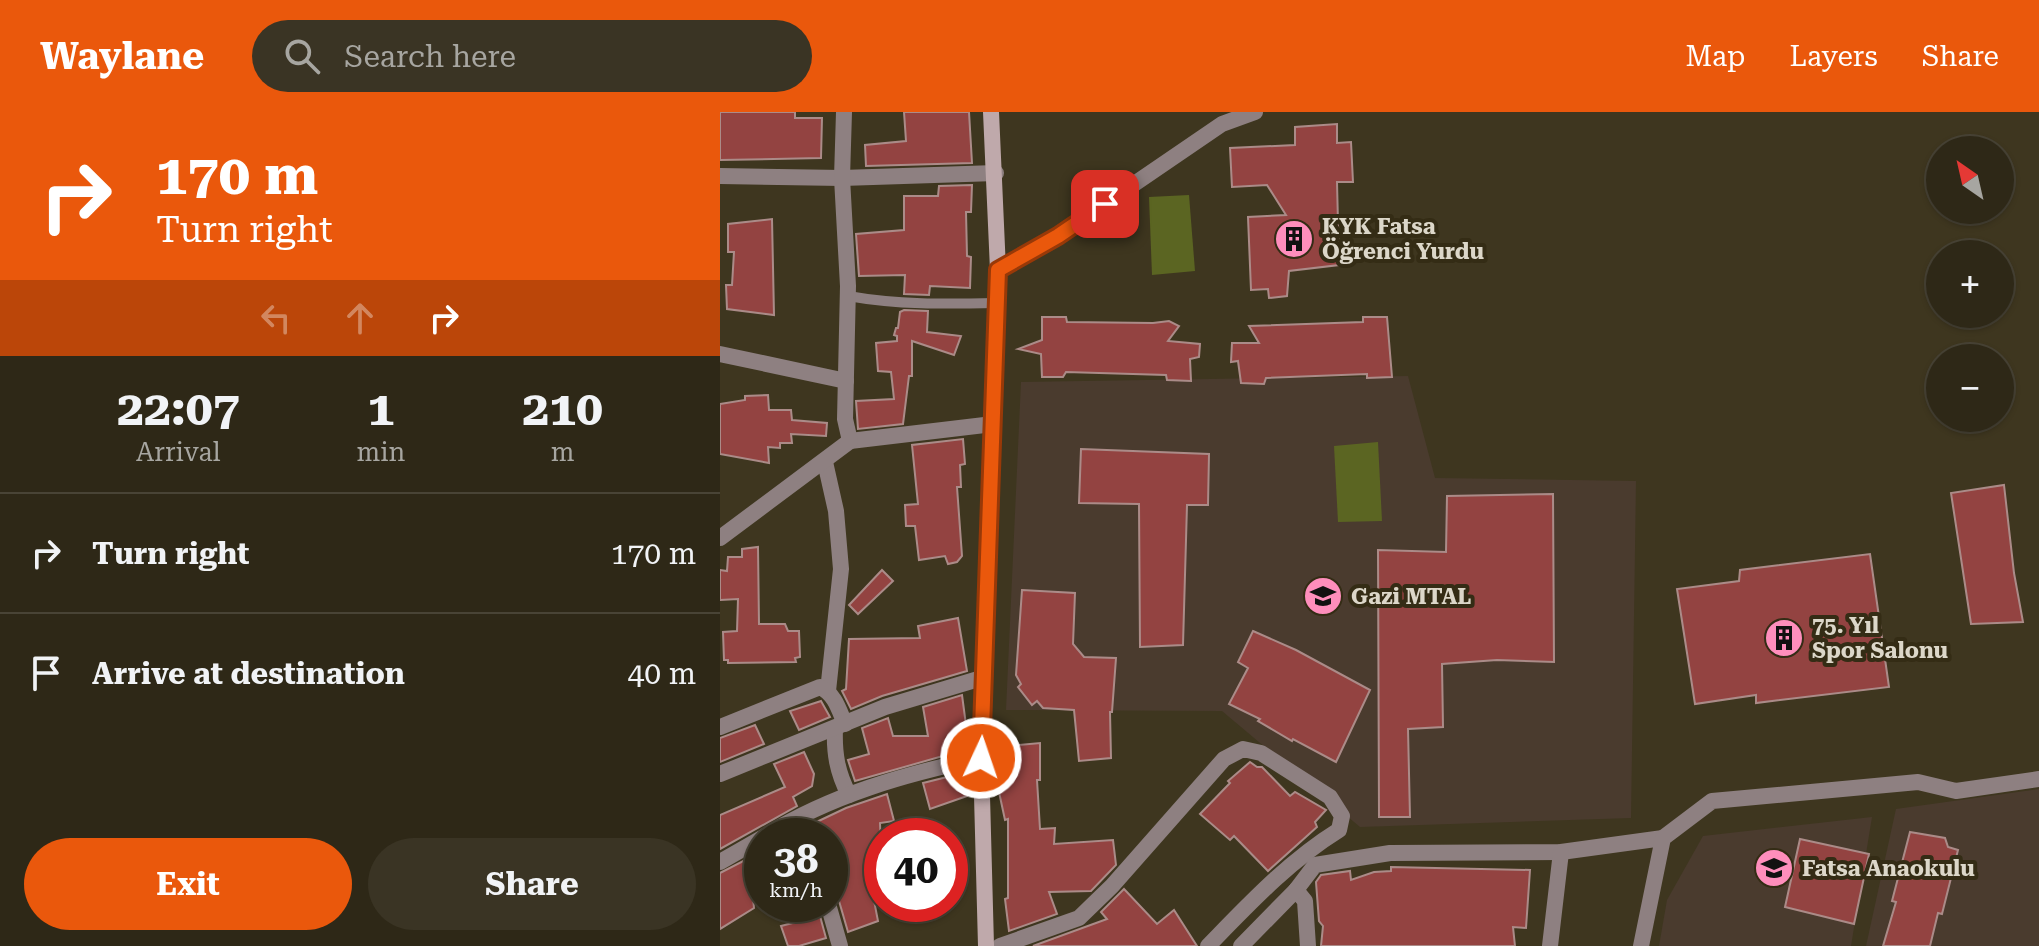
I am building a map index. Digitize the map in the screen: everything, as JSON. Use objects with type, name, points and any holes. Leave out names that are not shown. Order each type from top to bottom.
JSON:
[{"type":"street","points":[[844,112],[842,178],[848,296],[845,419],[850,441]]},
{"type":"street","points":[[986,946],[981,758],[998,270],[991,112]]},
{"type":"street","points":[[998,270],[1058,236],[1222,124],[1255,112]]},
{"type":"street","points":[[720,176],[842,178],[996,173]]},
{"type":"street","points":[[720,354],[846,381]]},
{"type":"street","points":[[720,538],[850,441],[993,424]]},
{"type":"street","points":[[825,462],[836,511],[841,569],[828,691],[840,726],[834,754],[840,779],[849,795]]},
{"type":"street","points":[[720,774],[885,707],[985,677]]},
{"type":"street","points":[[720,727],[820,687],[828,691]]},
{"type":"street","points":[[1000,946],[1079,918],[1112,886],[1224,759],[1243,749],[1261,753],[1330,797],[1342,816],[1339,830],[1313,846],[1279,874],[1208,946]]},
{"type":"street","points":[[811,818],[849,795],[918,771],[981,758]]},
{"type":"street","points":[[1241,946],[1296,890],[1315,865],[1390,853],[1561,852],[1663,838],[1712,801],[1918,782],[1956,791],[2039,779]]},
{"type":"street","points":[[1641,946],[1663,838]]},
{"type":"street","points":[[720,862],[744,848]]},
{"type":"street","points":[[1550,946],[1561,852]]},
{"type":"street","points":[[1296,890],[1305,901],[1308,946]]},
{"type":"street","points":[[833,922],[840,946]]},
{"type":"lane","points":[[848,296],[879,302],[928,305],[997,303]]},
{"type":"shaded area","name":"Gazi MTAL","points":[[1408,376],[1435,478],[1636,481],[1631,818],[1360,827],[1222,711],[1006,710],[1021,382]]},
{"type":"shaded area","points":[[2039,789],[2039,946],[1866,946],[1896,809]]},
{"type":"shaded area","name":"Fatsa Anaokulu","points":[[1872,817],[1851,946],[1659,946],[1667,900],[1703,836]]},
{"type":"green space","points":[[1189,195],[1195,271],[1152,275],[1149,197]]},
{"type":"green space","points":[[1378,442],[1382,521],[1338,522],[1334,446]]},
{"type":"building","points":[[720,112],[795,112],[795,118],[822,118],[821,158],[720,160]]},
{"type":"building","points":[[904,112],[969,112],[972,163],[866,166],[865,145],[906,141]]},
{"type":"building","name":"KYK Fatsa Öğrenci Yurdu","points":[[1337,124],[1337,143],[1351,142],[1353,182],[1337,182],[1339,265],[1289,271],[1287,296],[1269,298],[1268,289],[1251,290],[1248,217],[1286,215],[1267,185],[1232,187],[1230,148],[1295,145],[1295,127]]},
{"type":"building","points":[[972,185],[971,212],[966,212],[967,256],[971,257],[970,288],[930,286],[929,295],[904,294],[905,275],[859,276],[856,234],[904,230],[904,196],[938,196],[939,186]]},
{"type":"building","points":[[772,219],[774,315],[727,309],[726,285],[732,285],[734,252],[728,252],[728,224]]},
{"type":"building","points":[[928,311],[927,332],[961,336],[954,355],[912,341],[912,376],[909,376],[903,424],[858,429],[856,401],[894,399],[891,372],[878,371],[876,343],[897,341],[894,335],[900,312]]},
{"type":"building","points":[[1042,317],[1066,317],[1067,322],[1169,321],[1179,326],[1168,341],[1200,344],[1199,357],[1190,359],[1191,381],[1167,380],[1166,375],[1066,372],[1063,377],[1042,377],[1041,354],[1018,349],[1042,340]]},
{"type":"building","points":[[1363,317],[1387,317],[1392,377],[1367,378],[1367,374],[1266,378],[1264,384],[1241,383],[1238,361],[1231,362],[1232,343],[1259,343],[1249,326],[1363,322]]},
{"type":"building","points":[[768,395],[769,410],[791,410],[792,420],[827,423],[826,436],[791,434],[792,443],[780,443],[780,448],[768,447],[769,463],[720,454],[720,404],[745,400],[745,396]]},
{"type":"building","points":[[963,439],[965,464],[960,465],[961,487],[957,487],[962,556],[957,562],[948,564],[945,556],[919,560],[915,526],[906,526],[905,505],[918,504],[912,445]]},
{"type":"building","points":[[1081,449],[1209,454],[1208,505],[1187,505],[1183,645],[1140,647],[1139,504],[1079,503]]},
{"type":"building","points":[[2004,485],[2023,622],[1971,624],[1951,493]]},
{"type":"building","points":[[1553,494],[1554,662],[1497,660],[1442,664],[1443,727],[1408,729],[1410,817],[1379,817],[1378,550],[1446,552],[1447,496]]},
{"type":"building","points":[[758,547],[759,624],[785,624],[788,631],[799,631],[800,657],[795,658],[796,662],[728,663],[724,660],[723,632],[737,631],[738,599],[720,600],[720,570],[727,571],[728,557],[742,557],[742,549]]},
{"type":"building","name":"75. Yıl Spor Salonu","points":[[1870,554],[1889,687],[1756,703],[1756,695],[1695,704],[1677,589],[1739,581],[1740,570]]},
{"type":"building","points":[[882,570],[893,581],[858,614],[849,605]]},
{"type":"building","points":[[1022,590],[1075,593],[1073,644],[1084,657],[1116,658],[1110,712],[1111,758],[1079,761],[1074,710],[1043,708],[1037,701],[1032,705],[1018,687],[1021,684],[1016,675]]},
{"type":"building","points":[[958,618],[967,671],[882,696],[851,709],[842,691],[846,689],[849,639],[920,638],[918,626]]},
{"type":"building","points":[[1253,631],[1370,690],[1336,762],[1292,741],[1258,721],[1260,719],[1229,704],[1248,668],[1238,662]]},
{"type":"building","points":[[962,695],[966,725],[962,727],[964,750],[855,781],[848,760],[869,754],[862,728],[888,718],[893,736],[928,736],[923,707]]},
{"type":"building","points":[[821,701],[830,717],[799,730],[790,711]]},
{"type":"building","points":[[755,725],[764,744],[720,762],[720,738]]},
{"type":"building","points":[[1040,743],[1040,780],[1037,780],[1040,829],[1055,828],[1054,844],[1113,840],[1116,865],[1091,891],[1049,892],[1057,914],[1009,931],[1005,899],[1008,898],[1008,819],[1005,820],[999,792],[996,747]]},
{"type":"building","points":[[804,752],[814,774],[812,786],[793,797],[797,806],[776,818],[744,818],[744,836],[720,849],[720,815],[785,787],[774,764]]},
{"type":"building","points":[[1250,762],[1262,767],[1290,796],[1295,792],[1326,810],[1315,822],[1317,827],[1268,871],[1234,836],[1230,840],[1200,814],[1230,783],[1228,781]]},
{"type":"building","points":[[963,773],[967,796],[930,809],[923,783]]},
{"type":"building","points":[[887,794],[893,818],[864,818],[864,922],[875,922],[848,932],[845,922],[848,922],[848,818],[825,818]]},
{"type":"building","points":[[1910,832],[1945,838],[1948,847],[1958,850],[1942,914],[1938,913],[1930,946],[1883,946],[1896,902],[1892,901]]},
{"type":"building","points":[[1800,839],[1869,854],[1854,924],[1785,907]]},
{"type":"building","points":[[744,861],[744,914],[720,929],[720,873]]},
{"type":"building","points":[[1391,867],[1530,870],[1526,928],[1513,927],[1515,946],[1321,946],[1323,926],[1319,921],[1316,882],[1321,875],[1350,871],[1351,880],[1374,872],[1391,871]]},
{"type":"building","points":[[1124,889],[1157,924],[1174,910],[1197,946],[1033,946],[1107,919],[1101,912]]},
{"type":"building","points":[[797,922],[822,922],[826,938],[788,946],[781,926]]},
{"type":"place","name":"KYK Fatsa Öğrenci Yurdu","points":[[1294,239]]},
{"type":"place","name":"Gazi MTAL","points":[[1323,596]]},
{"type":"place","name":"75. Yıl Spor Salonu","points":[[1784,638]]},
{"type":"place","name":"Fatsa Anaokulu","points":[[1774,868]]},
{"type":"route","points":[[981,758],[998,270],[1058,236],[1105,204]]}]
